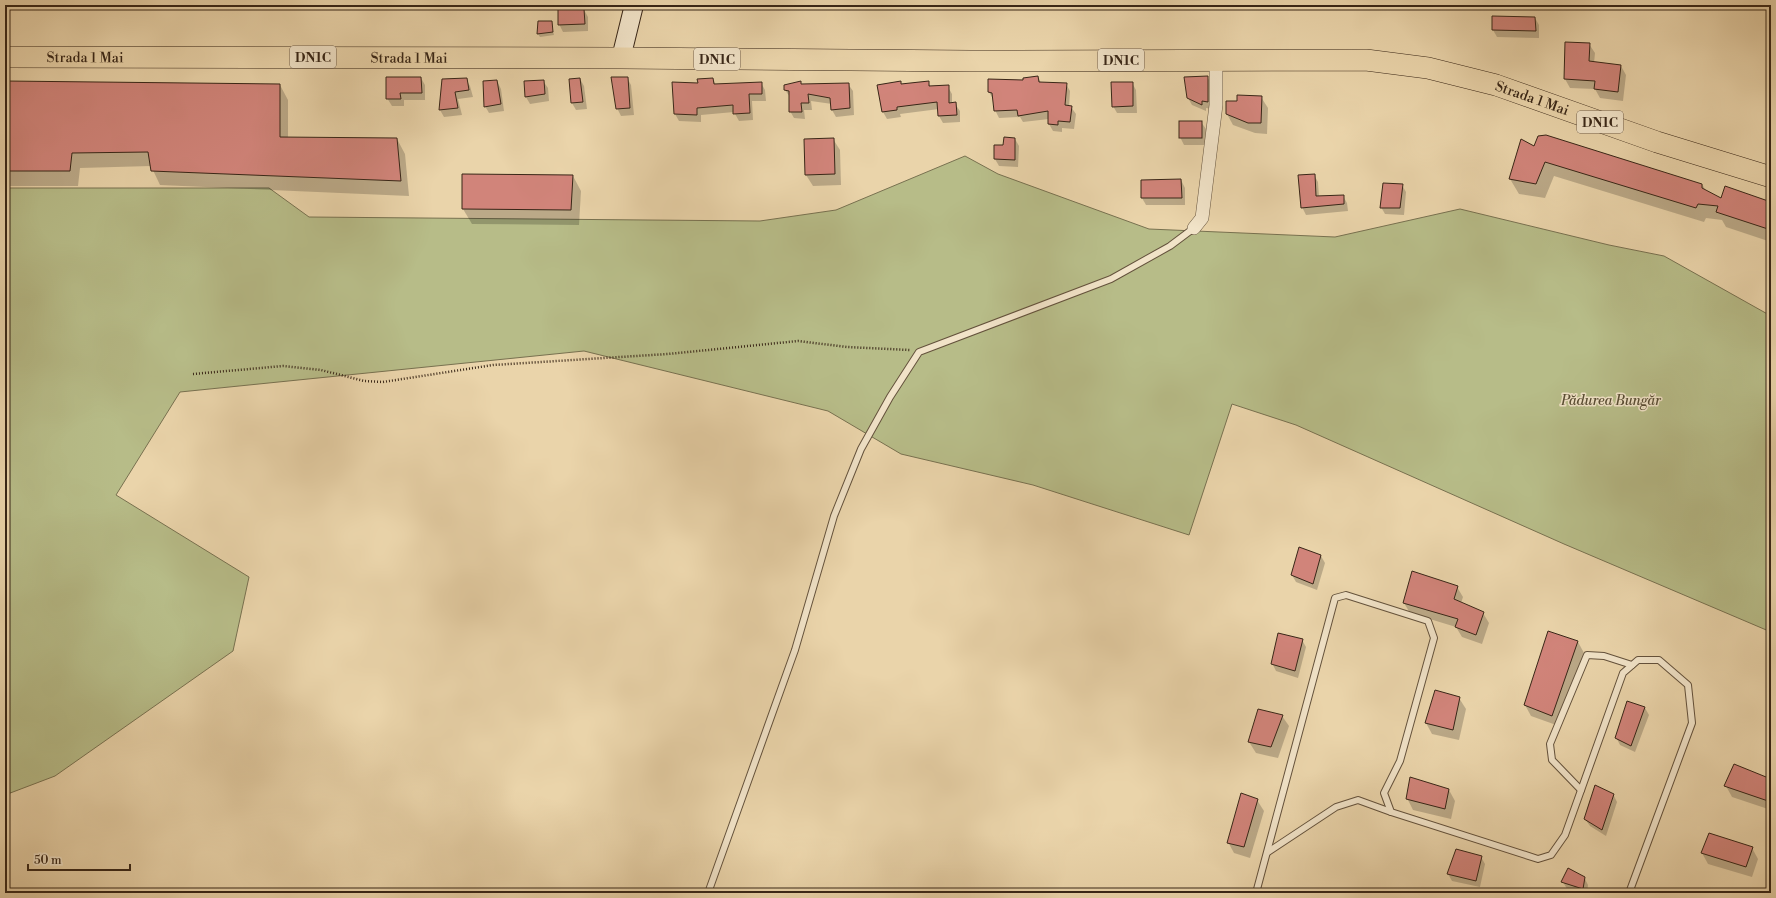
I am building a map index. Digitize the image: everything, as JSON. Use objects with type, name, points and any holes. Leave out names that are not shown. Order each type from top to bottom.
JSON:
[{"type":"highway","name":"Strada 1 Mai","points":[[5,57],[622,58],[970,62],[1366,60],[1428,68],[1496,85],[1657,142],[1771,177]]},
{"type":"main road","points":[[622,58],[634,5]]},
{"type":"street","points":[[1194,228],[1202,218],[1216,105],[1216,60]]},
{"type":"lane","points":[[708,893],[795,650],[834,516],[861,449],[890,397],[919,352],[1111,279],[1170,246],[1194,228]]},
{"type":"lane","points":[[1256,893],[1335,598],[1346,595],[1428,621],[1434,638],[1400,762],[1384,793],[1392,812]]},
{"type":"lane","points":[[1581,790],[1552,760],[1550,744],[1587,655],[1604,656],[1632,665]]},
{"type":"lane","points":[[1268,852],[1336,807],[1358,800],[1538,858],[1552,855],[1566,835],[1623,673],[1638,660],[1660,660],[1688,685],[1692,723],[1629,893]]},
{"type":"path","points":[[193,374],[283,366],[321,370],[364,381],[383,382],[493,365],[668,354],[798,341],[847,347],[908,350],[919,352]]},
{"type":"green space","name":"Pădurea Bungăr","points":[[965,156],[998,174],[1149,229],[1335,237],[1460,209],[1609,245],[1664,256],[1771,316],[1771,632],[1564,544],[1296,425],[1232,404],[1189,535],[1033,485],[901,454],[828,411],[584,351],[180,392],[116,495],[249,577],[233,651],[55,776],[5,795],[5,188],[269,188],[309,217],[760,221],[836,210]]},
{"type":"building","points":[[558,9],[584,9],[585,24],[558,25]]},
{"type":"building","points":[[1492,16],[1535,17],[1536,31],[1492,30]]},
{"type":"building","points":[[538,21],[552,21],[553,32],[537,34]]},
{"type":"building","points":[[1565,42],[1590,43],[1589,61],[1621,65],[1618,92],[1594,89],[1595,81],[1564,79]]},
{"type":"building","points":[[1038,76],[1039,82],[1067,83],[1065,105],[1072,106],[1070,122],[1058,121],[1058,125],[1048,124],[1048,111],[1018,116],[1017,110],[994,111],[992,93],[988,92],[988,79],[1023,80],[1023,78]]},
{"type":"building","points":[[1208,76],[1208,102],[1202,101],[1202,105],[1187,98],[1184,77]]},
{"type":"building","points":[[386,77],[421,77],[422,93],[400,93],[401,99],[386,99]]},
{"type":"building","points":[[611,77],[628,77],[630,108],[616,109]]},
{"type":"building","points":[[467,78],[469,90],[455,92],[458,108],[439,110],[442,79]]},
{"type":"building","points":[[580,78],[583,102],[571,103],[569,79]]},
{"type":"building","points":[[713,78],[714,84],[762,82],[762,94],[749,94],[750,113],[733,114],[733,105],[697,108],[697,115],[674,114],[672,82],[698,83],[697,79]]},
{"type":"building","points":[[497,80],[501,104],[484,107],[483,81]]},
{"type":"building","points":[[544,80],[545,94],[525,97],[524,81]]},
{"type":"building","points":[[5,81],[280,84],[280,137],[397,138],[401,181],[151,171],[148,152],[72,153],[70,171],[5,171]]},
{"type":"building","points":[[801,81],[801,84],[849,83],[850,108],[831,110],[830,98],[808,94],[809,103],[801,103],[802,112],[789,112],[789,91],[784,90],[784,85]]},
{"type":"building","points":[[901,81],[901,84],[929,81],[929,86],[949,85],[949,103],[956,102],[957,115],[938,116],[937,102],[897,107],[897,110],[882,112],[877,85]]},
{"type":"building","points":[[1111,82],[1133,82],[1133,106],[1112,107]]},
{"type":"building","points":[[1237,95],[1262,96],[1261,123],[1248,123],[1226,114],[1226,101],[1237,101]]},
{"type":"building","points":[[1179,121],[1202,121],[1202,138],[1179,138]]},
{"type":"building","points":[[1546,135],[1702,184],[1702,188],[1721,198],[1725,186],[1771,202],[1771,230],[1716,212],[1718,206],[1698,204],[1696,208],[1545,162],[1536,184],[1509,179],[1521,139],[1534,146],[1538,136]]},
{"type":"building","points":[[1004,137],[1015,138],[1015,160],[994,159],[994,145],[1003,145]]},
{"type":"building","points":[[834,138],[835,174],[805,175],[804,139]]},
{"type":"building","points":[[462,174],[573,175],[571,210],[462,209]]},
{"type":"building","points":[[1315,174],[1316,196],[1344,195],[1344,204],[1301,208],[1298,175]]},
{"type":"building","points":[[1181,179],[1182,198],[1141,198],[1141,180]]},
{"type":"building","points":[[1383,183],[1403,184],[1400,208],[1380,208]]},
{"type":"building","points":[[1299,547],[1321,555],[1313,584],[1291,575]]},
{"type":"building","points":[[1412,571],[1458,586],[1454,599],[1484,612],[1476,635],[1455,627],[1458,619],[1403,603]]},
{"type":"building","points":[[1548,631],[1578,641],[1552,716],[1524,705]]},
{"type":"building","points":[[1278,633],[1303,639],[1295,671],[1271,664]]},
{"type":"building","points":[[1435,690],[1460,697],[1453,730],[1425,723]]},
{"type":"building","points":[[1627,701],[1645,707],[1631,746],[1615,738]]},
{"type":"building","points":[[1258,709],[1283,715],[1271,747],[1248,742]]},
{"type":"building","points":[[1734,764],[1771,779],[1771,802],[1724,786]]},
{"type":"building","points":[[1410,777],[1449,789],[1445,809],[1406,799]]},
{"type":"building","points":[[1595,785],[1614,794],[1602,830],[1584,819]]},
{"type":"building","points":[[1241,793],[1258,799],[1244,847],[1227,843]]},
{"type":"building","points":[[1709,833],[1753,847],[1746,867],[1701,853]]},
{"type":"building","points":[[1456,849],[1482,856],[1476,881],[1447,874]]},
{"type":"building","points":[[1568,868],[1585,877],[1583,889],[1561,882]]},
{"type":"railway","points":[[1691,5],[1771,6]]}]
